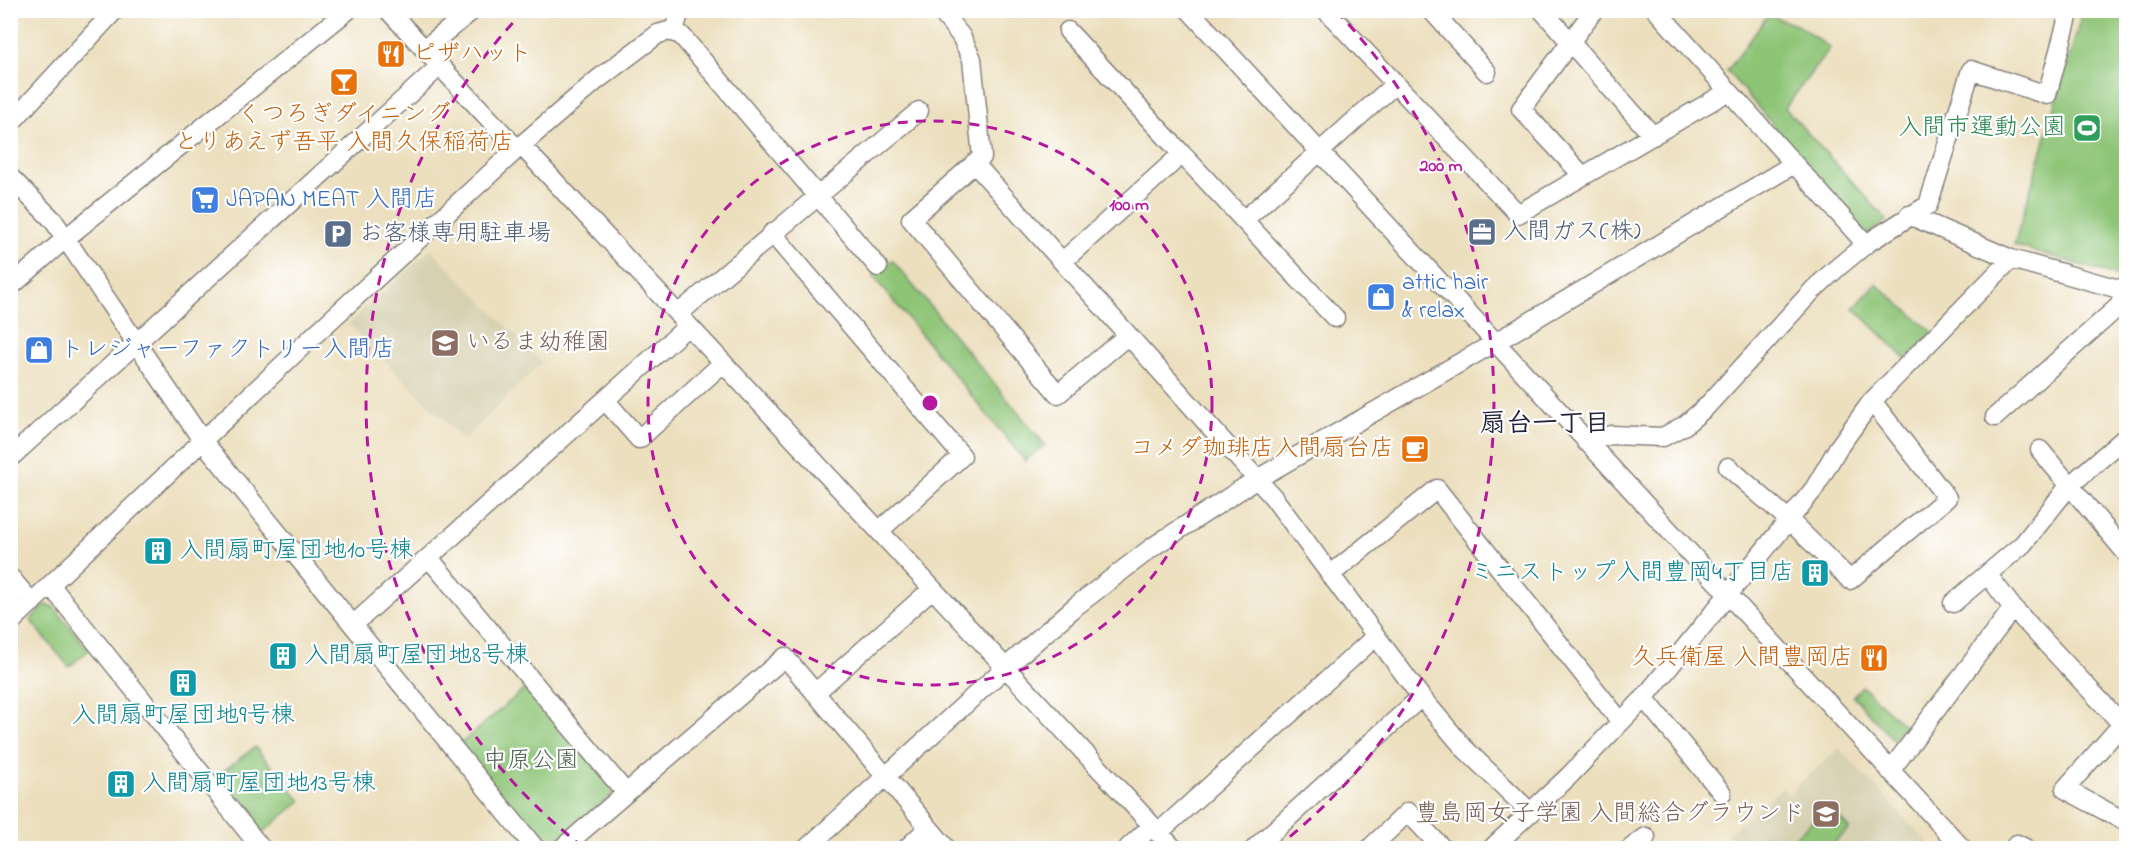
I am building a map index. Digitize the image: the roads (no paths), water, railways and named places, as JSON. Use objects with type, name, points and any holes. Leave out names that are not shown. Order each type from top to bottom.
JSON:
[{"type":"street","points":[[10,124],[115,10]]},
{"type":"street","points":[[10,287],[66,238],[348,10]]},
{"type":"street","points":[[388,10],[683,320],[1173,849]]},
{"type":"street","points":[[424,49],[473,10]]},
{"type":"street","points":[[674,31],[680,10]]},
{"type":"street","points":[[940,10],[961,36],[972,59],[976,121],[982,157],[911,219],[1058,394],[1127,336]]},
{"type":"street","points":[[1189,10],[1962,849]]},
{"type":"street","points":[[1326,10],[1394,85],[1518,214],[1729,91]]},
{"type":"street","points":[[1431,10],[1487,72]]},
{"type":"street","points":[[1542,10],[1653,136]]},
{"type":"street","points":[[1582,176],[1521,109],[1594,10]]},
{"type":"street","points":[[1656,10],[1866,244]]},
{"type":"street","points":[[1586,442],[1611,435],[1663,437],[1685,425],[1706,407],[1813,290],[1866,244],[1928,204],[1971,70],[2047,95],[2070,10]]},
{"type":"street","points":[[10,623],[202,440],[519,147],[597,80],[658,34],[674,31],[681,35],[878,267]]},
{"type":"street","points":[[1068,31],[1335,318]]},
{"type":"street","points":[[10,458],[440,66]]},
{"type":"street","points":[[1244,220],[1394,85]]},
{"type":"street","points":[[354,624],[605,400],[772,232],[919,111]]},
{"type":"street","points":[[1063,261],[1182,154]]},
{"type":"street","points":[[974,163],[1273,497],[1420,697],[1465,749],[1531,813]]},
{"type":"street","points":[[807,849],[1005,668],[1115,575],[1257,479],[1496,342],[1794,164]]},
{"type":"street","points":[[10,177],[53,220],[202,440],[535,849]]},
{"type":"street","points":[[1909,215],[2011,259],[2126,291],[2118,306],[1995,417]]},
{"type":"street","points":[[772,232],[962,456],[879,531]]},
{"type":"street","points":[[1504,845],[1531,813],[1644,698],[1727,592],[1814,489],[1838,448],[1872,401],[2011,259]]},
{"type":"street","points":[[605,400],[639,439],[723,363]]},
{"type":"street","points":[[1728,467],[1788,519],[1850,580],[1947,498],[1872,401]]},
{"type":"street","points":[[1953,603],[2024,544],[2069,486],[2127,437]]},
{"type":"street","points":[[2040,450],[2127,553]]},
{"type":"street","points":[[1330,575],[1437,489],[1621,722]]},
{"type":"street","points":[[429,558],[626,793]]},
{"type":"street","points":[[1988,575],[2013,608],[2125,722],[2065,789],[2127,822]]},
{"type":"street","points":[[10,578],[32,603]]},
{"type":"street","points":[[51,586],[261,849]]},
{"type":"street","points":[[815,693],[932,589]]},
{"type":"street","points":[[1890,771],[2013,608]]},
{"type":"street","points":[[1128,849],[1155,829],[1375,637]]},
{"type":"street","points":[[562,849],[785,657],[946,849]]},
{"type":"street","points":[[1255,849],[1420,697]]},
{"type":"street","points":[[1644,698],[1722,793]]},
{"type":"street","points":[[1370,849],[1408,812],[1442,849]]},
{"type":"street","points":[[907,849],[928,828]]},
{"type":"street","points":[[1631,849],[1646,837]]},
{"type":"street","points":[[2014,849],[2017,844],[2025,849]]},
{"type":"place","name":"ピザハット","points":[[391,54]]},
{"type":"place","name":"くつろぎダイニング とりあえず吾平 入間久保稲荷店","points":[[344,82]]},
{"type":"place","name":"入間市運動公園","points":[[2087,128]]},
{"type":"place","name":"JAPAN MEAT 入間店","points":[[205,200]]},
{"type":"place","name":"入間ガス(株)","points":[[1482,232]]},
{"type":"place","name":"お客様専用駐車場","points":[[338,234]]},
{"type":"place","name":"attic hair & relax","points":[[1381,297]]},
{"type":"place","name":"いるま幼稚園","points":[[445,343]]},
{"type":"place","name":"トレジャーファクトリー入間店","points":[[39,350]]},
{"type":"place","name":"コメダ珈琲店入間扇台店","points":[[1415,449]]},
{"type":"place","name":"入間扇町屋団地10号棟","points":[[158,551]]},
{"type":"place","name":"ミニストップ入間豊岡4丁目店","points":[[1815,573]]},
{"type":"place","name":"入間扇町屋団地8号棟","points":[[283,656]]},
{"type":"place","name":"久兵衛屋 入間豊岡店","points":[[1874,658]]},
{"type":"place","name":"入間扇町屋団地9号棟","points":[[183,683]]},
{"type":"place","name":"入間扇町屋団地13号棟","points":[[121,784]]},
{"type":"place","name":"豊島岡女子学園 入間総合グラウンド","points":[[1826,814]]},
{"type":"district","name":"扇台一丁目","points":[[1545,425]]},
{"type":"park label","name":"中原公園","points":[[531,761]]}]
